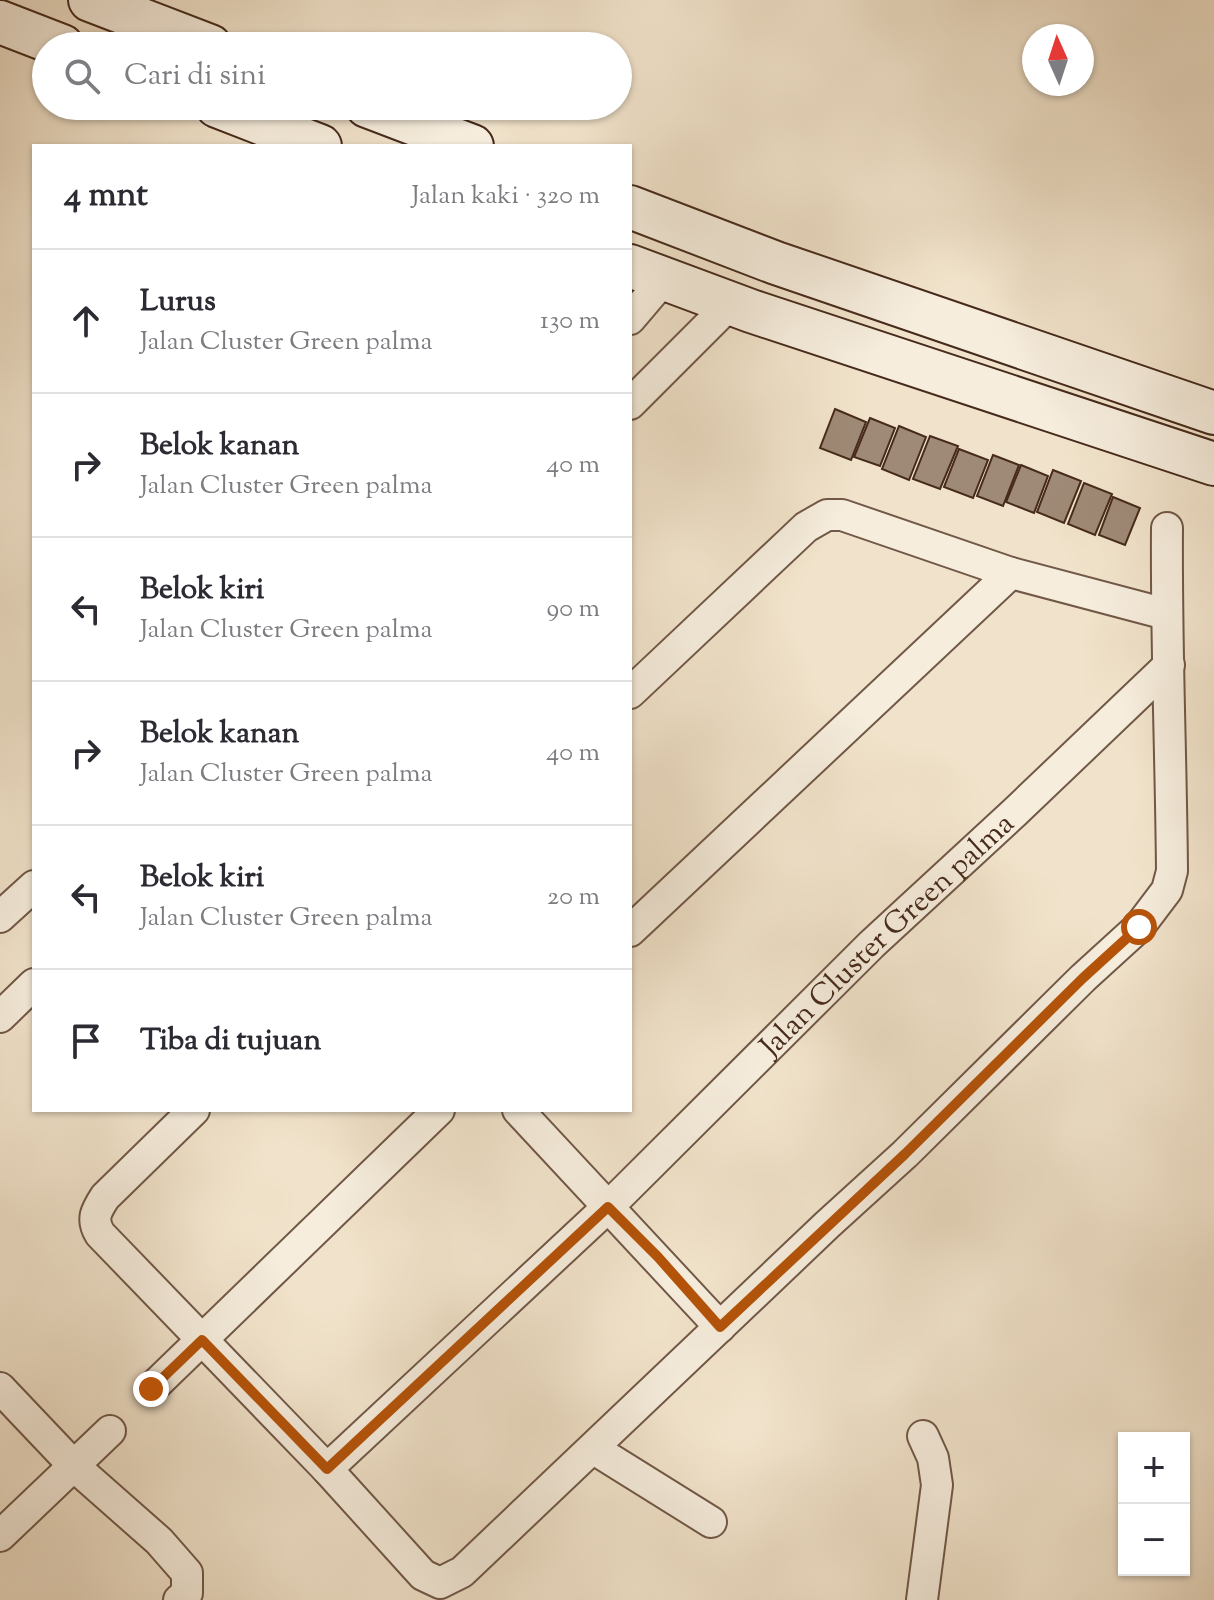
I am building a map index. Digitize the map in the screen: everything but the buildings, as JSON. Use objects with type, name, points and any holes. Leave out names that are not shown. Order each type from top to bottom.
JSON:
[{"type":"street","points":[[90,0],[173,32]]},
{"type":"street","points":[[0,22],[32,34]]},
{"type":"street","points":[[253,120],[315,144]]},
{"type":"street","points":[[404,120],[467,144]]},
{"type":"street","points":[[632,208],[776,263],[1214,413]]},
{"type":"street","points":[[632,313],[647,272],[731,303],[1214,464]]},
{"type":"street","points":[[632,402],[731,303]]},
{"type":"street","points":[[632,691],[806,527],[827,515],[842,515],[1011,573],[1166,614]]},
{"type":"street","points":[[192,1112],[105,1197],[95,1213],[94,1224],[100,1234],[327,1469],[423,1575],[440,1583],[462,1572],[905,1154],[1061,999],[1139,927],[1167,890],[1172,871],[1167,528]]},
{"type":"street","points":[[632,929],[1011,573]]},
{"type":"street","name":"Jalan Cluster Green palma","points":[[327,1469],[608,1207],[872,944],[1169,665]]},
{"type":"street","points":[[0,917],[32,888]]},
{"type":"street","points":[[0,1017],[32,986]]},
{"type":"street","points":[[151,1389],[437,1112]]},
{"type":"street","points":[[520,1112],[720,1327]]},
{"type":"street","points":[[0,1388],[74,1466],[159,1541],[187,1573],[187,1593],[179,1600]]},
{"type":"street","points":[[0,1536],[110,1431]]},
{"type":"street","points":[[922,1600],[937,1485],[933,1458],[923,1436]]},
{"type":"street","points":[[594,1449],[711,1522]]},
{"type":"route","points":[[151,1389],[202,1340],[327,1469],[608,1207],[658,1257],[720,1327],[905,1154],[996,1062],[1139,927]]}]
